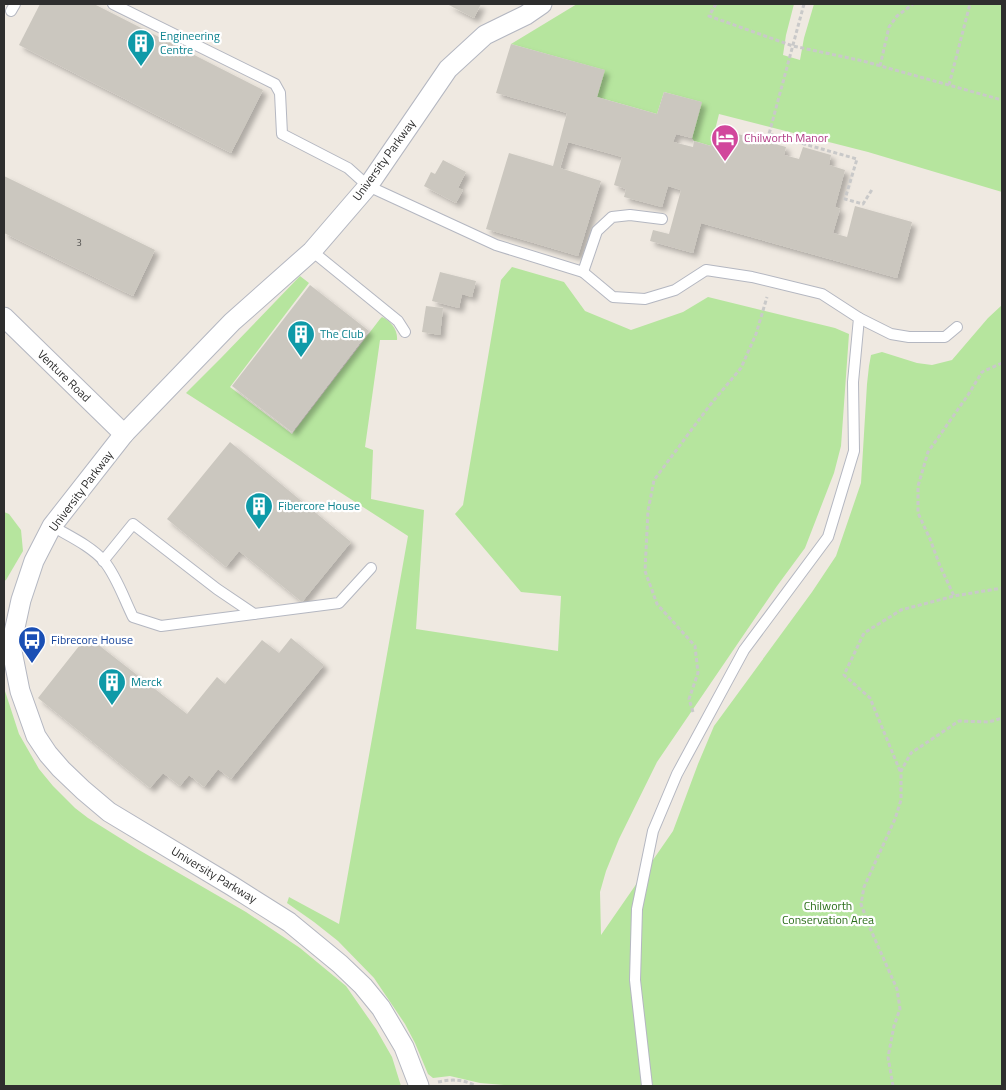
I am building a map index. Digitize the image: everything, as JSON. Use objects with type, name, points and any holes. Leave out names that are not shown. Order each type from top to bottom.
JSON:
[{"type":"street","name":"University Parkway","points":[[426,1085],[381,1008],[363,986],[340,964],[289,922],[109,812],[77,785],[48,754],[36,736],[20,691],[11,646],[24,592],[34,561],[52,526],[124,434],[232,322],[312,251],[368,186],[448,69],[485,35],[526,15],[542,4]]},
{"type":"street","name":"Venture Road","points":[[4,317],[124,434]]},
{"type":"lane","points":[[113,4],[275,84],[280,93],[282,134],[348,168],[368,186],[496,245],[582,272],[613,297],[645,299],[674,290],[706,270],[752,277],[822,294],[859,318],[891,334],[909,337],[945,337],[957,327]]},
{"type":"lane","points":[[582,272],[597,231],[612,218],[630,215],[662,219]]},
{"type":"lane","points":[[312,251],[398,321],[404,332]]},
{"type":"lane","points":[[647,1086],[635,980],[636,909],[653,831],[677,774],[744,650],[828,537],[854,452],[853,382],[859,318]]},
{"type":"lane","points":[[103,561],[133,524],[254,614]]},
{"type":"lane","points":[[52,526],[89,548],[103,561],[113,576],[133,617],[161,626],[339,603],[371,568]]},
{"type":"path","points":[[716,4],[709,16],[793,46],[863,61],[1002,100]]},
{"type":"path","points":[[804,4],[769,134],[858,159],[845,199],[863,204],[873,188]]},
{"type":"path","points":[[880,66],[889,27],[897,16],[913,4]]},
{"type":"path","points":[[949,85],[970,4]]},
{"type":"path","points":[[698,734],[689,699],[698,673],[695,646],[657,604],[645,571],[648,511],[654,480],[710,405],[741,368],[756,334],[772,282]]},
{"type":"path","points":[[954,596],[918,513],[918,486],[928,452],[982,372],[1002,363]]},
{"type":"path","points":[[893,1086],[888,1057],[894,1026],[900,1009],[897,989],[861,904],[864,887],[895,818],[901,800],[901,771],[870,698],[844,675],[864,633],[901,610],[954,596],[1002,588]]},
{"type":"path","points":[[901,771],[910,753],[959,721],[989,722],[1002,718]]},
{"type":"path","points":[[426,1085],[449,1080],[460,1080],[476,1086]]},
{"type":"green space","points":[[577,4],[794,4],[783,55],[800,60],[814,4],[1002,4],[1002,192],[868,152],[719,114],[711,146],[694,141],[692,138],[701,102],[664,92],[657,114],[597,97],[604,70],[511,44]]},
{"type":"green space","name":"Chilworth Conservation Area","points":[[512,267],[564,282],[585,311],[631,330],[683,312],[708,297],[835,328],[849,334],[841,446],[834,473],[805,548],[657,762],[619,839],[606,871],[600,892],[601,935],[673,831],[714,726],[836,556],[861,483],[867,384],[871,355],[882,352],[917,363],[932,365],[952,360],[988,318],[1002,305],[1002,1086],[516,1086],[480,1083],[450,1076],[433,1078],[428,1074],[405,1024],[374,978],[338,941],[287,903],[289,897],[339,924],[408,536],[186,393],[300,276],[309,283],[230,387],[292,434],[380,319],[382,317],[391,323],[395,329],[397,340],[380,340],[365,447],[373,450],[371,499],[424,510],[416,629],[558,651],[561,596],[521,592],[455,514],[463,505],[501,280]]},
{"type":"green space","points":[[4,512],[9,514],[21,530],[23,551],[4,581]]},
{"type":"green space","points":[[4,688],[19,734],[39,769],[53,786],[88,818],[246,912],[300,948],[346,986],[376,1029],[392,1057],[401,1086],[4,1086]]},
{"type":"building","name":"Engineering Centre","points":[[40,4],[94,4],[263,90],[231,153],[19,45]]},
{"type":"building","points":[[447,4],[481,4],[474,18]]},
{"type":"building","name":"Chilworth Manor","points":[[511,44],[605,70],[597,97],[657,114],[664,92],[702,102],[692,138],[676,134],[673,142],[693,147],[694,141],[711,146],[716,128],[786,147],[784,155],[799,159],[803,147],[831,155],[829,165],[845,170],[835,207],[840,209],[833,233],[847,237],[855,206],[912,222],[897,278],[701,223],[693,253],[650,241],[653,230],[669,234],[681,190],[668,186],[662,207],[624,197],[626,189],[614,185],[622,157],[568,142],[560,168],[601,181],[578,256],[486,229],[509,153],[553,166],[567,113],[496,93]]},
{"type":"building","points":[[443,160],[466,172],[458,188],[463,190],[456,203],[424,186],[431,172],[435,174]]},
{"type":"building","points":[[4,176],[155,250],[133,296],[4,233]]},
{"type":"building","points":[[440,272],[476,281],[472,297],[462,294],[459,308],[432,301]]},
{"type":"building","name":"The Club","points":[[310,285],[369,331],[292,432],[232,386]]},
{"type":"building","points":[[426,306],[443,308],[440,335],[422,332]]},
{"type":"building","name":"Fibercore House","points":[[230,442],[351,542],[302,602],[239,551],[226,567],[167,519]]},
{"type":"building","name":"Merck","points":[[87,636],[187,714],[217,677],[225,684],[262,640],[279,653],[291,638],[324,665],[231,779],[218,769],[204,787],[189,775],[180,786],[163,773],[150,788],[38,698]]},
{"type":"place","name":"Engineering Centre","points":[[141,67]]},
{"type":"place","name":"Chilworth Manor","points":[[725,162]]},
{"type":"place","name":"The Club","points":[[301,358]]},
{"type":"place","name":"Fibercore House","points":[[259,530]]},
{"type":"place","name":"Fibrecore House","points":[[32,664]]},
{"type":"place","name":"Merck","points":[[112,706]]}]
